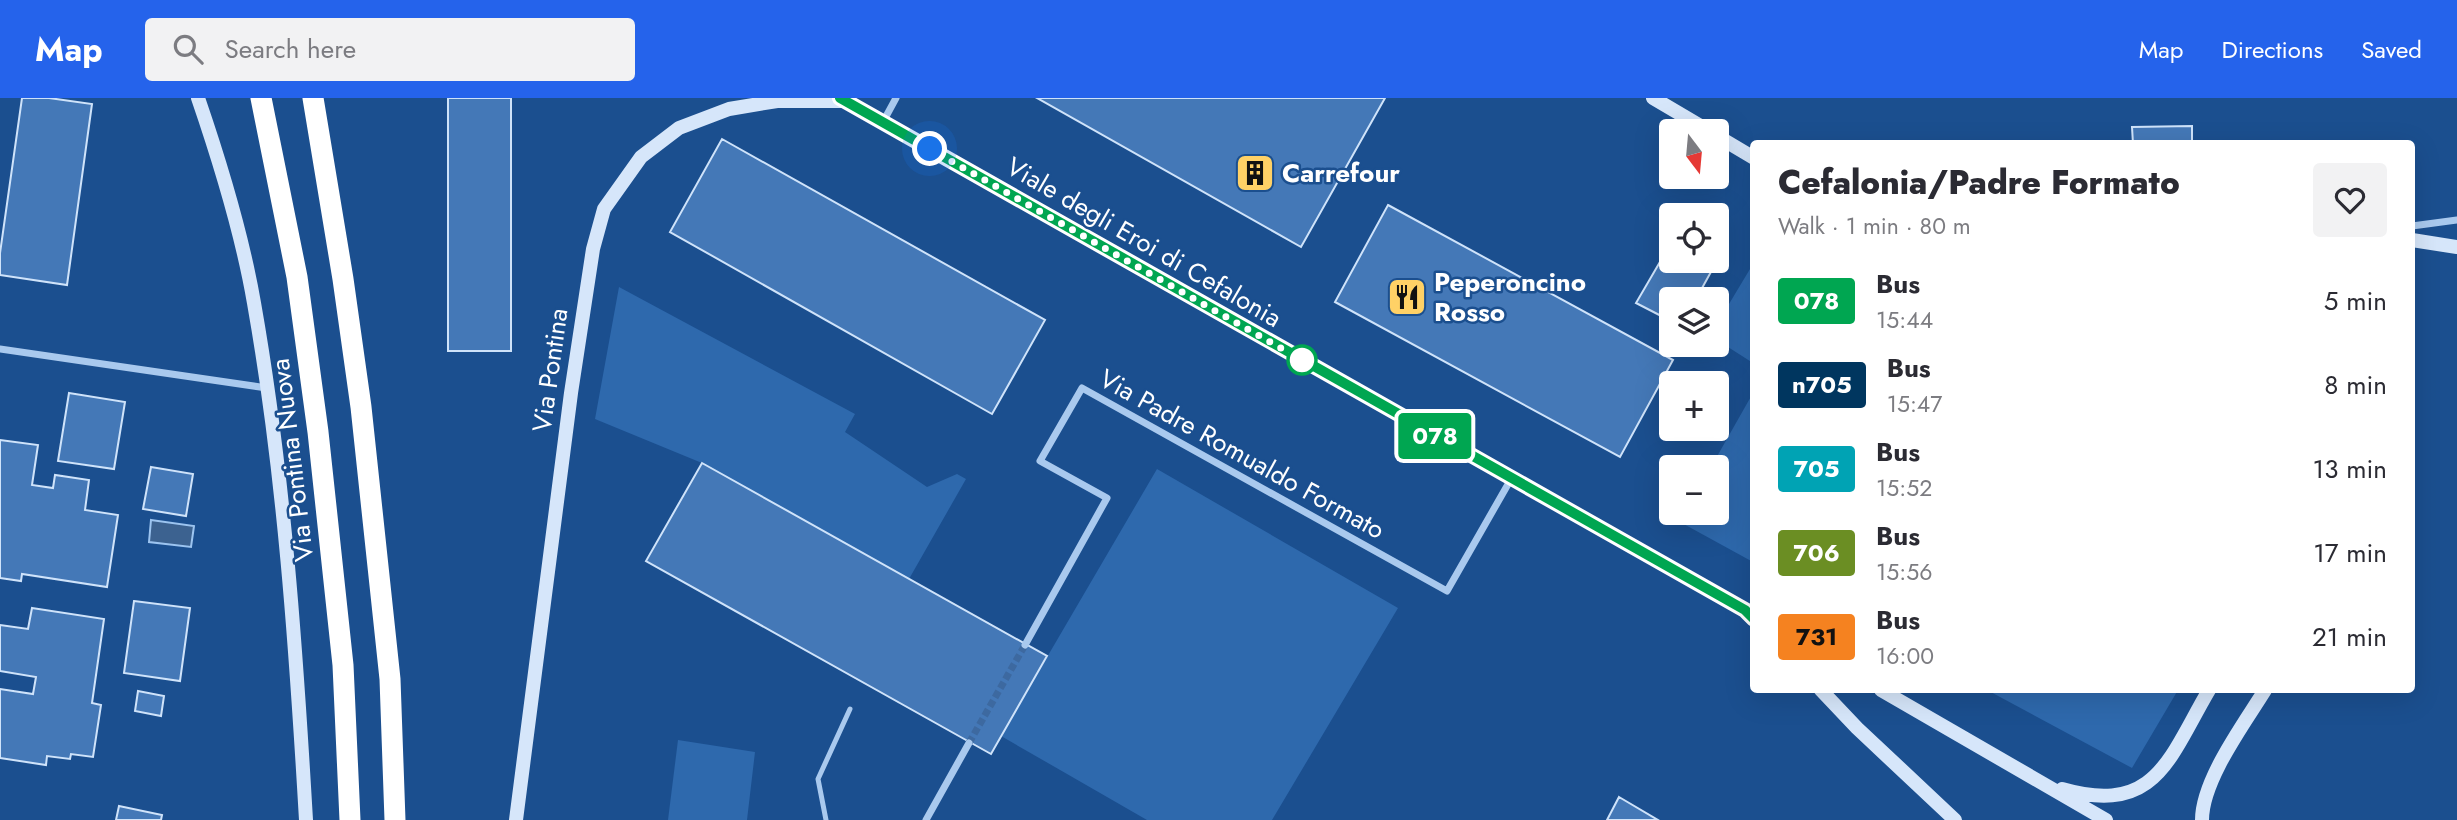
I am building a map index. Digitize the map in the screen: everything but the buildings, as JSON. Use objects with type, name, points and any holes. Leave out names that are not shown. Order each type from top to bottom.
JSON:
[{"type":"highway","name":"Via Pontina Nuova","points":[[261,98],[297,277],[318,432],[343,665],[350,820]]},
{"type":"highway","points":[[313,98],[361,407],[390,679],[395,820]]},
{"type":"main road","points":[[198,98],[243,249],[267,388],[288,578],[306,820]]},
{"type":"main road","points":[[1653,98],[1689,119]]},
{"type":"main road","name":"Viale degli Eroi di Cefalonia","points":[[843,99],[1750,613]]},
{"type":"main road","name":"Via Pontina","points":[[516,820],[570,393],[593,249],[604,209],[641,157],[679,128],[729,109],[777,100],[843,99]]},
{"type":"main road","points":[[1729,143],[1750,156]]},
{"type":"main road","points":[[2415,240],[2457,247]]},
{"type":"main road","points":[[1824,693],[1955,820]]},
{"type":"main road","points":[[1886,693],[2106,820]]},
{"type":"main road","points":[[2040,783],[2086,796],[2120,794],[2143,787],[2162,770],[2206,693]]},
{"type":"main road","points":[[2202,820],[2204,800],[2211,780],[2263,693]]},
{"type":"street","points":[[883,122],[896,98]]},
{"type":"street","points":[[2415,226],[2457,220]]},
{"type":"street","points":[[0,349],[267,388]]},
{"type":"street","name":"Via Padre Romualdo Formato","points":[[1025,645],[1107,498],[1040,461],[1082,388],[1447,591],[1511,479]]},
{"type":"street","points":[[926,820],[970,743]]},
{"type":"lane","points":[[826,820],[818,779],[850,709]]},
{"type":"shaded area","points":[[1750,269],[1750,361],[1729,348],[1729,304]]},
{"type":"shaded area","points":[[619,287],[855,414],[845,432],[927,487],[957,474],[966,479],[909,579],[702,463],[595,419]]},
{"type":"shaded area","points":[[1750,398],[1750,560],[1685,525],[1729,525],[1729,455],[1718,455],[1726,441],[1729,441],[1729,435]]},
{"type":"shaded area","points":[[1157,469],[1398,608],[1272,820],[1147,820],[1001,736]]},
{"type":"shaded area","points":[[151,520],[194,526],[191,547],[149,542]]},
{"type":"shaded area","points":[[1993,693],[2176,693],[2132,768]]},
{"type":"shaded area","points":[[678,740],[755,752],[747,820],[668,820]]},
{"type":"tunnel","points":[[969,743],[1025,645]]},
{"type":"bus line","name":"078","points":[[840,98],[1750,615]]},
{"type":"place","name":"Carrefour","points":[[1255,173]]},
{"type":"place","name":"Peperoncino Rosso","points":[[1407,297]]},
{"type":"route","points":[[930,149],[1302,360]]}]
